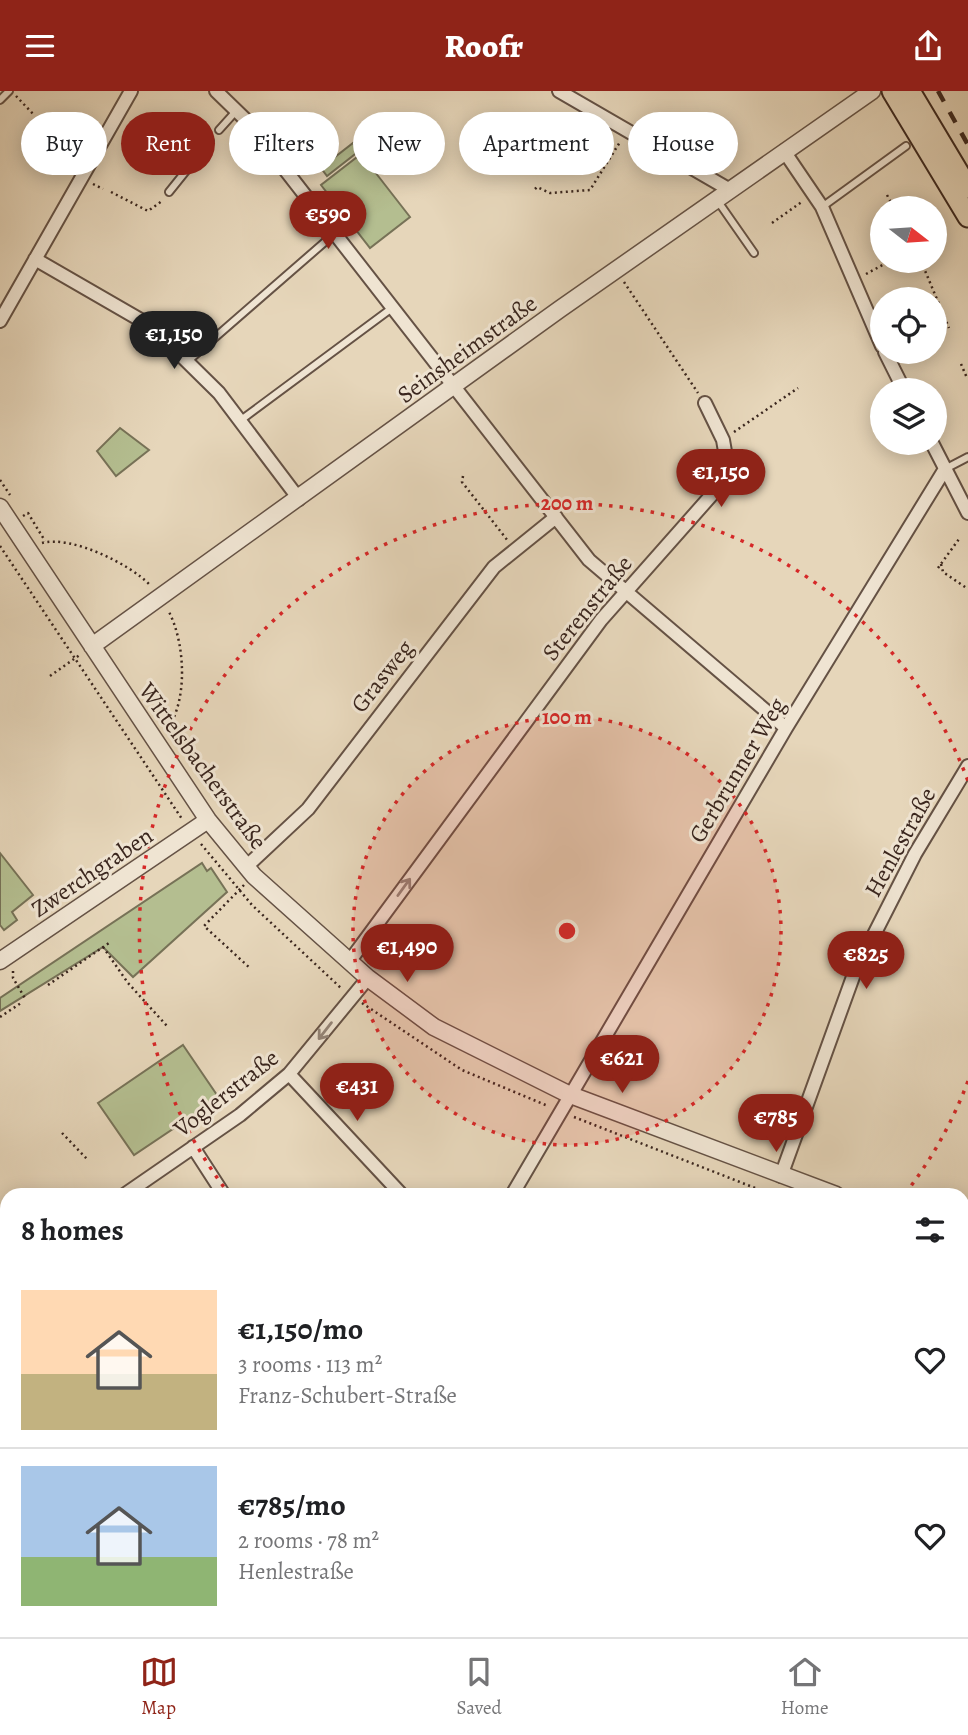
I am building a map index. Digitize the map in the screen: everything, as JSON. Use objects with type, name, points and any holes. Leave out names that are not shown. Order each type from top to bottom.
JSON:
[{"type":"main road","points":[[904,96],[968,188]]},
{"type":"main road","points":[[904,96],[968,217]]},
{"type":"street","points":[[0,321],[131,91]]},
{"type":"street","points":[[559,91],[627,131],[723,195]]},
{"type":"street","name":"Seinsheimstraße","points":[[92,646],[784,151],[872,91]]},
{"type":"street","points":[[220,94],[237,110],[335,233],[589,560],[786,728]]},
{"type":"street","points":[[784,151],[822,207],[870,318]]},
{"type":"street","points":[[35,259],[151,326],[188,361],[241,420],[299,499]]},
{"type":"street","name":"Sterenstraße","points":[[349,961],[593,630],[716,489],[727,463],[723,440],[705,403]]},
{"type":"street","points":[[938,455],[968,513]]},
{"type":"street","name":"Gerbrunner Weg","points":[[516,1188],[568,1094],[786,728],[945,469]]},
{"type":"street","name":"Wittelsbacherstraße","points":[[0,507],[208,820],[251,871],[368,978],[434,1027],[568,1094],[816,1188]]},
{"type":"street","name":"Grasweg","points":[[251,871],[307,809],[494,567],[556,517]]},
{"type":"street","name":"Henlestraße","points":[[781,1176],[854,974],[915,854],[968,766]]},
{"type":"street","name":"Zwerchgraben","points":[[0,961],[208,820]]},
{"type":"street","name":"Voglerstraße","points":[[134,1188],[240,1115],[289,1074],[368,978]]},
{"type":"street","points":[[289,1074],[395,1188]]},
{"type":"street","points":[[193,1147],[219,1188]]},
{"type":"lane","points":[[0,100],[10,91]]},
{"type":"lane","points":[[219,129],[237,110]]},
{"type":"lane","points":[[822,207],[906,146]]},
{"type":"lane","points":[[169,192],[183,175]]},
{"type":"lane","points":[[723,195],[754,253]]},
{"type":"lane","points":[[188,361],[335,233]]},
{"type":"lane","points":[[241,420],[392,308]]},
{"type":"lane","points":[[945,469],[968,457]]},
{"type":"path","points":[[10,91],[31,112]]},
{"type":"path","points":[[535,189],[537,187],[550,193],[590,190],[627,131]]},
{"type":"path","points":[[111,193],[148,211],[159,206],[169,192]]},
{"type":"path","points":[[772,223],[814,194]]},
{"type":"path","points":[[616,271],[705,403]]},
{"type":"path","points":[[854,281],[870,272]]},
{"type":"path","points":[[926,273],[950,328]]},
{"type":"path","points":[[961,364],[968,378]]},
{"type":"path","points":[[723,440],[798,388]]},
{"type":"path","points":[[463,476],[462,482],[514,549]]},
{"type":"path","points":[[959,539],[939,566],[943,572],[968,589]]},
{"type":"path","points":[[0,546],[184,821]]},
{"type":"path","points":[[50,677],[92,646]]},
{"type":"path","points":[[202,845],[240,890],[334,983],[349,994]]},
{"type":"path","points":[[251,871],[240,890],[204,926],[251,969]]},
{"type":"path","points":[[48,985],[108,943]]},
{"type":"path","points":[[103,947],[128,983],[167,1026]]},
{"type":"path","points":[[128,983],[133,977]]},
{"type":"path","points":[[13,978],[25,998]]},
{"type":"path","points":[[0,1017],[21,1003]]},
{"type":"path","points":[[361,1003],[463,1070],[553,1108]]},
{"type":"path","points":[[569,1115],[755,1188]]},
{"type":"path","points":[[62,1133],[87,1159]]},
{"type":"green space","points":[[353,143],[353,156],[339,167],[339,154]]},
{"type":"green space","points":[[353,160],[353,175],[377,175],[410,217],[370,248],[321,185],[334,175],[339,175],[339,171]]},
{"type":"green space","points":[[120,428],[149,450],[116,476],[97,451]]},
{"type":"green space","points":[[0,853],[33,895],[12,912],[17,920],[4,930],[0,925]]},
{"type":"green space","points":[[202,863],[207,871],[211,868],[227,892],[133,977],[103,947],[0,1011],[0,998]]},
{"type":"green space","points":[[183,1045],[219,1098],[134,1155],[98,1103]]},
{"type":"railway","points":[[938,91],[968,145]]}]
